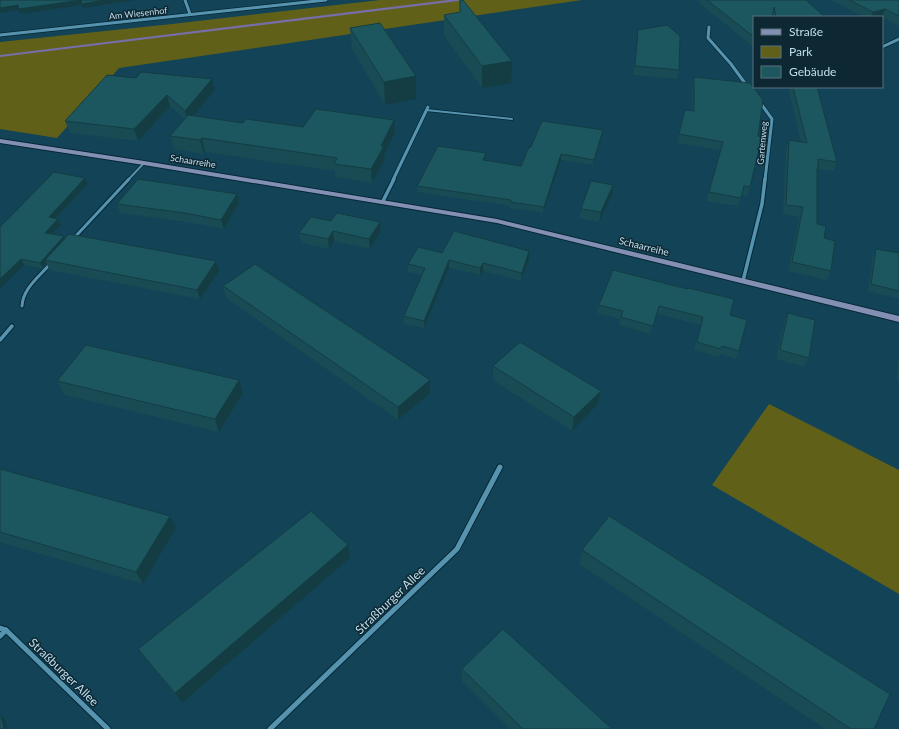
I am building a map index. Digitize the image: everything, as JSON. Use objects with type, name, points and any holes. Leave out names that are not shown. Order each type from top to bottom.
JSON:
[{"type":"main road","name":"Schaarreihe","points":[[0,141],[144,162],[497,221],[899,319]]},
{"type":"street","points":[[185,0],[190,14]]},
{"type":"street","name":"Am Wiesenhof","points":[[0,34],[326,0]]},
{"type":"street","points":[[708,27],[708,38],[731,64],[749,88]]},
{"type":"street","points":[[883,47],[899,40]]},
{"type":"street","name":"Gartenweg","points":[[742,281],[762,204],[772,119],[754,95]]},
{"type":"street","points":[[383,201],[427,108]]},
{"type":"street","points":[[0,340],[12,326]]},
{"type":"street","name":"Straßburger Allee","points":[[270,729],[457,549],[500,467]]},
{"type":"street","name":"Straßburger Allee","points":[[0,628],[6,630],[108,729]]},
{"type":"street","points":[[0,636],[6,630]]},
{"type":"lane","points":[[427,108],[512,119]]},
{"type":"lane","points":[[73,240],[144,162]]},
{"type":"lane","points":[[22,306],[21,300],[25,292],[52,262]]},
{"type":"green space","points":[[380,0],[582,0],[119,68],[57,138],[0,129],[0,42]]},
{"type":"green space","points":[[769,404],[899,470],[899,594],[712,485]]},
{"type":"building","points":[[0,0],[81,0],[19,9],[18,5],[0,8]]},
{"type":"building","points":[[81,0],[105,0],[82,4]]},
{"type":"building","points":[[460,0],[463,0],[512,61],[482,66],[444,15],[460,12]]},
{"type":"building","points":[[707,0],[806,0],[824,16],[776,16],[774,7],[772,16],[753,16],[753,36]]},
{"type":"building","points":[[849,0],[899,0],[899,16],[885,9],[873,12]]},
{"type":"building","points":[[380,23],[416,76],[384,82],[350,28]]},
{"type":"building","points":[[667,25],[680,36],[679,70],[635,66],[638,30]]},
{"type":"building","points":[[141,72],[212,79],[185,111],[167,95],[134,129],[65,121],[107,75],[136,78]]},
{"type":"building","points":[[694,77],[750,83],[763,100],[758,136],[762,137],[750,187],[744,186],[741,198],[709,192],[723,142],[679,134],[685,110],[694,111]]},
{"type":"building","points":[[793,88],[817,88],[837,162],[818,159],[817,168],[817,224],[826,226],[824,238],[835,241],[831,271],[792,262],[803,207],[786,205],[789,140],[807,143]]},
{"type":"building","points":[[316,109],[394,120],[381,146],[384,146],[371,169],[334,164],[337,158],[202,138],[200,140],[170,136],[188,115],[243,123],[246,119],[303,127]]},
{"type":"building","points":[[542,121],[603,130],[594,160],[561,154],[544,207],[510,202],[511,200],[417,186],[438,146],[486,153],[483,160],[521,166]]},
{"type":"building","points":[[54,172],[85,178],[49,217],[58,219],[45,233],[64,236],[40,263],[21,259],[0,279],[0,227]]},
{"type":"building","points":[[138,179],[237,194],[221,220],[185,213],[117,204]]},
{"type":"building","points":[[591,181],[613,185],[601,212],[581,209]]},
{"type":"building","points":[[337,213],[380,222],[369,239],[333,231],[328,239],[299,233],[311,217],[331,221]]},
{"type":"building","points":[[454,231],[529,251],[522,273],[483,263],[480,268],[449,260],[424,321],[404,316],[425,268],[408,264],[418,247],[442,253]]},
{"type":"building","points":[[69,234],[216,261],[197,290],[45,260]]},
{"type":"building","points":[[876,249],[899,253],[899,291],[871,284]]},
{"type":"building","points":[[255,264],[430,380],[398,407],[223,286]]},
{"type":"building","points":[[613,270],[687,289],[734,299],[730,315],[747,320],[739,351],[722,346],[721,349],[697,342],[703,317],[659,306],[653,326],[621,317],[623,311],[599,305]]},
{"type":"building","points":[[788,313],[815,320],[809,358],[780,350]]},
{"type":"building","points":[[520,342],[601,391],[574,417],[493,366]]},
{"type":"building","points":[[86,345],[239,380],[215,419],[57,381]]},
{"type":"building","points":[[0,469],[170,516],[136,572],[0,532]]},
{"type":"building","points":[[311,511],[348,545],[175,693],[138,649]]},
{"type":"building","points":[[609,516],[890,694],[874,729],[851,729],[582,550]]},
{"type":"building","points":[[503,629],[612,729],[523,729],[462,669]]},
{"type":"building","points":[[1,716],[4,729],[0,729]]},
{"type":"waterway","points":[[0,56],[458,0]]}]
